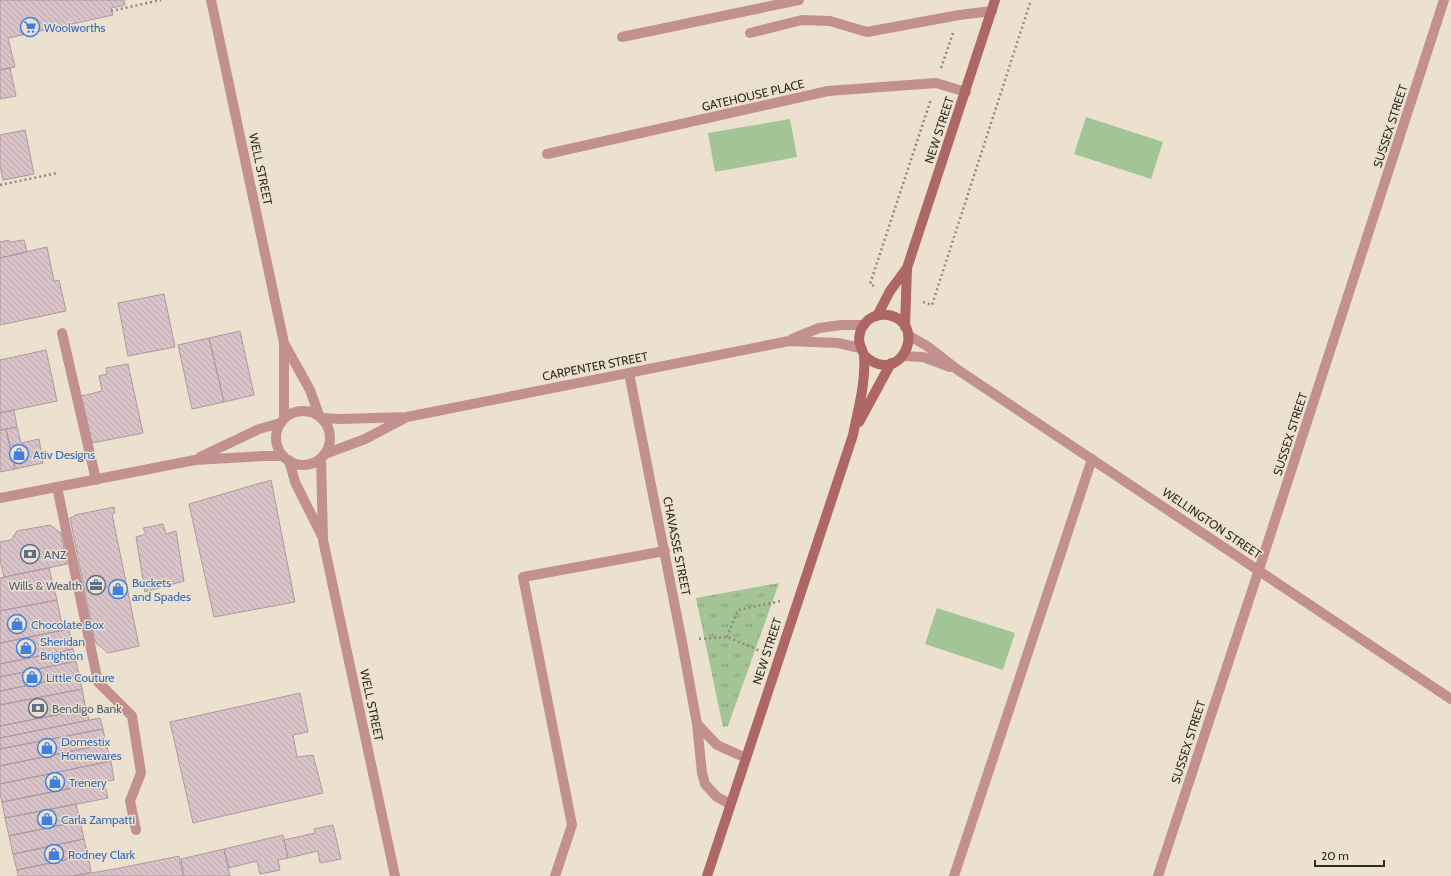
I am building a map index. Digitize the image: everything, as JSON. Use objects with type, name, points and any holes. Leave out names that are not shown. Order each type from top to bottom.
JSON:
[{"type":"main road","name":"NEW STREET","points":[[876,316],[890,292],[907,268],[995,0]]},
{"type":"main road","name":"NEW STREET","points":[[907,268],[907,331]]},
{"type":"main road","points":[[876,316],[892,316],[900,320],[907,331],[909,343],[906,352],[894,363],[885,365],[877,364],[870,360],[862,351],[859,340],[860,332],[864,325],[869,319],[876,316]]},
{"type":"main road","name":"NEW STREET","points":[[707,876],[853,435],[862,392],[862,351]]},
{"type":"main road","name":"NEW STREET","points":[[853,435],[891,363]]},
{"type":"street","name":"WELL STREET","points":[[211,0],[284,343],[282,421]]},
{"type":"street","points":[[622,37],[799,0]]},
{"type":"street","name":"SUSSEX STREET","points":[[1158,876],[1444,0]]},
{"type":"street","points":[[750,33],[802,20],[830,21],[867,32],[959,15],[992,11]]},
{"type":"street","name":"GATEHOUSE PLACE","points":[[547,154],[828,92],[936,83],[966,92]]},
{"type":"street","name":"CARPENTER STREET","points":[[320,417],[341,419],[407,417],[789,341],[819,328],[841,325],[864,325]]},
{"type":"street","name":"WELLINGTON STREET","points":[[907,331],[958,370],[1451,699]]},
{"type":"street","points":[[62,333],[96,480]]},
{"type":"street","name":"CARPENTER STREET","points":[[789,341],[831,343],[862,351]]},
{"type":"street","name":"WELL STREET","points":[[284,343],[310,390],[320,417]]},
{"type":"street","name":"WELLINGTON STREET","points":[[902,356],[923,357],[958,370]]},
{"type":"street","name":"CHAVASSE STREET","points":[[629,373],[665,551],[697,724],[702,773],[705,784],[717,797],[730,804]]},
{"type":"street","points":[[0,498],[194,460],[264,456],[286,458],[297,464],[306,465],[323,456],[329,448],[331,440],[327,424],[320,417],[312,412],[297,411],[290,414],[282,421],[259,429],[194,460]]},
{"type":"street","name":"CARPENTER STREET","points":[[323,456],[365,439],[407,417]]},
{"type":"street","points":[[282,421],[277,431],[276,440],[279,448],[286,458]]},
{"type":"street","name":"WELL STREET","points":[[323,456],[323,540],[395,876]]},
{"type":"street","name":"WELL STREET","points":[[286,458],[295,482],[323,540]]},
{"type":"street","points":[[954,876],[1092,459]]},
{"type":"street","points":[[57,487],[98,682],[132,716],[141,772],[130,801],[136,830]]},
{"type":"street","points":[[555,876],[572,825],[523,577],[665,551]]},
{"type":"street","points":[[697,724],[717,745],[746,758]]},
{"type":"path","points":[[111,11],[161,0]]},
{"type":"path","points":[[0,186],[57,173]]},
{"type":"path","points":[[727,637],[738,610],[780,602],[799,596]]},
{"type":"path","points":[[682,642],[727,637],[779,657]]},
{"type":"green space","points":[[1086,117],[1163,142],[1151,179],[1074,154]]},
{"type":"green space","points":[[790,119],[797,157],[715,172],[708,133]]},
{"type":"green space","points":[[779,583],[728,726],[723,727],[696,598]]},
{"type":"green space","points":[[937,608],[1015,633],[1003,670],[925,644]]},
{"type":"building","name":"Woolworths","points":[[0,0],[124,0],[125,5],[111,8],[113,15],[8,38],[15,67],[0,70]]},
{"type":"building","points":[[10,68],[16,96],[0,99],[0,70]]},
{"type":"building","points":[[25,130],[34,174],[3,180],[0,165],[0,135]]},
{"type":"building","points":[[9,240],[10,242],[24,240],[27,252],[0,258],[0,242]]},
{"type":"building","points":[[47,247],[54,281],[59,280],[66,311],[0,325],[0,258]]},
{"type":"building","points":[[164,294],[175,347],[128,356],[118,303]]},
{"type":"building","points":[[240,331],[254,395],[224,402],[209,338]]},
{"type":"building","points":[[209,338],[224,402],[192,409],[178,345]]},
{"type":"building","points":[[46,350],[57,401],[0,413],[0,360]]},
{"type":"building","points":[[128,364],[143,433],[92,443],[81,396],[102,391],[99,376],[107,374],[106,368]]},
{"type":"building","points":[[14,410],[17,427],[0,430],[0,413]]},
{"type":"building","points":[[17,427],[21,443],[39,439],[43,463],[15,469],[6,429]]},
{"type":"building","points":[[6,429],[15,469],[0,472],[0,430]]},
{"type":"building","points":[[271,480],[295,602],[214,617],[189,504]]},
{"type":"building","points":[[114,507],[115,513],[112,514],[139,646],[108,653],[95,642],[70,518],[75,515]]},
{"type":"building","points":[[163,524],[166,534],[176,531],[184,581],[145,592],[136,537],[146,534],[143,528]]},
{"type":"building","points":[[50,525],[61,533],[67,564],[4,577],[0,560],[0,542],[11,540],[17,531]]},
{"type":"building","points":[[49,568],[57,600],[0,611],[0,578]]},
{"type":"building","points":[[57,600],[63,630],[0,643],[0,611]]},
{"type":"building","points":[[69,629],[73,649],[0,664],[0,643]]},
{"type":"building","points":[[73,649],[76,661],[0,677],[0,664]]},
{"type":"building","points":[[76,661],[79,675],[0,691],[0,677]]},
{"type":"building","points":[[79,675],[82,689],[0,705],[0,691]]},
{"type":"building","points":[[82,689],[86,709],[0,726],[0,705]]},
{"type":"building","points":[[300,693],[308,732],[293,735],[297,757],[313,755],[323,793],[193,823],[170,722]]},
{"type":"building","points":[[86,709],[89,720],[0,738],[0,726]]},
{"type":"building","points":[[100,718],[103,729],[0,749],[0,738]]},
{"type":"building","points":[[103,729],[106,744],[0,766],[0,749]]},
{"type":"building","points":[[106,744],[111,761],[0,784],[0,766]]},
{"type":"building","points":[[111,761],[114,780],[2,802],[0,784]]},
{"type":"building","points":[[104,781],[108,798],[5,818],[2,802]]},
{"type":"building","points":[[76,804],[80,821],[9,836],[5,818]]},
{"type":"building","points":[[80,821],[84,839],[13,854],[9,836]]},
{"type":"building","points":[[333,825],[341,859],[320,863],[318,851],[288,858],[284,840],[315,833],[314,829]]},
{"type":"building","points":[[283,835],[288,858],[278,860],[280,870],[260,874],[257,861],[229,868],[224,849]]},
{"type":"building","points":[[84,839],[88,855],[17,870],[13,854]]},
{"type":"building","points":[[224,849],[230,876],[184,876],[181,859]]},
{"type":"building","points":[[88,855],[91,872],[73,876],[18,876],[17,870]]},
{"type":"building","points":[[179,856],[183,876],[73,876],[115,869]]},
{"type":"place","name":"Woolworths","points":[[30,27]]},
{"type":"place","name":"Ativ Designs","points":[[19,454]]},
{"type":"place","name":"ANZ","points":[[30,554]]},
{"type":"place","name":"Wills & Wealth","points":[[96,585]]},
{"type":"place","name":"Buckets and Spades","points":[[118,589]]},
{"type":"place","name":"Chocolate Box","points":[[17,624]]},
{"type":"place","name":"Sheridan Brighton","points":[[26,648]]},
{"type":"place","name":"Little Couture","points":[[32,677]]},
{"type":"place","name":"Bendigo Bank","points":[[38,708]]},
{"type":"place","name":"Domestix Homewares","points":[[47,748]]},
{"type":"place","name":"Trenery","points":[[55,782]]},
{"type":"place","name":"Carla Zampatti","points":[[47,819]]},
{"type":"place","name":"Rodney Clark","points":[[54,854]]}]
